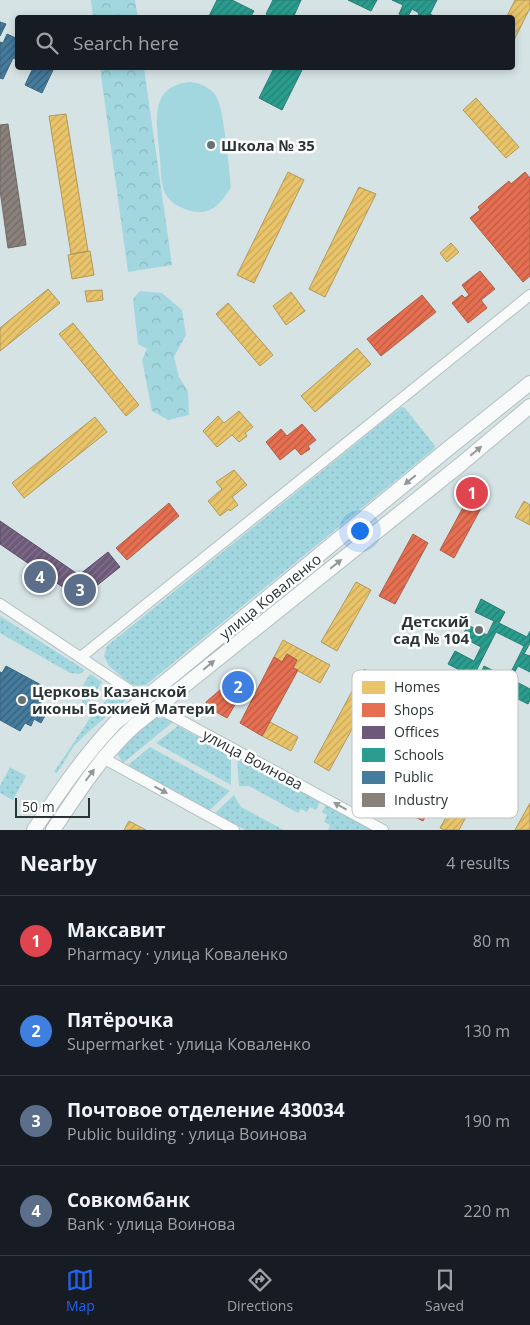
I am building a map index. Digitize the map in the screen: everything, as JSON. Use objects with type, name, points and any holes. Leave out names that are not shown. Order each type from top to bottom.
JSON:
[{"type":"main road","name":"улица Коваленко","points":[[34,830],[66,781],[91,748],[115,723],[143,698],[530,383]]},
{"type":"main road","name":"улица Коваленко","points":[[53,830],[103,758],[118,741],[530,406]]},
{"type":"main road","points":[[444,452],[460,464]]},
{"type":"main road","points":[[259,605],[269,617]]},
{"type":"main road","name":"улица Воинова","points":[[143,698],[158,708]]},
{"type":"main road","points":[[91,748],[103,758]]},
{"type":"street","points":[[81,657],[530,295]]},
{"type":"street","name":"улица Воинова","points":[[0,604],[143,698]]},
{"type":"street","name":"улица Воинова","points":[[158,708],[352,813]]},
{"type":"street","points":[[103,758],[234,830]]},
{"type":"street","name":"улица Воинова","points":[[361,818],[383,830]]},
{"type":"green space","points":[[91,0],[135,0],[138,15],[93,15]]},
{"type":"green space","points":[[100,70],[144,70],[172,265],[128,272]]},
{"type":"green space","points":[[190,82],[201,84],[208,88],[214,93],[219,103],[226,139],[231,187],[217,205],[212,209],[200,212],[179,206],[171,201],[163,189],[161,181],[158,110],[166,91],[176,85]]},
{"type":"green space","points":[[140,291],[162,293],[182,310],[186,335],[174,357],[179,377],[188,391],[189,415],[168,420],[152,411],[142,360],[147,349],[138,344],[133,299]]},
{"type":"green space","points":[[401,407],[405,408],[435,446],[434,449],[146,685],[136,686],[128,682],[109,666],[104,656],[107,646]]},
{"type":"green space","points":[[0,616],[85,670],[80,674],[70,673],[0,633]]},
{"type":"green space","points":[[90,674],[102,682],[86,706],[82,702],[80,694],[82,686]]},
{"type":"green space","points":[[118,689],[126,700],[74,746],[57,773],[54,772],[94,712]]},
{"type":"green space","points":[[154,718],[164,718],[173,722],[123,763],[118,755],[119,751]]},
{"type":"green space","points":[[178,726],[231,755],[231,785],[156,743]]},
{"type":"green space","points":[[150,747],[230,791],[210,810],[127,766]]},
{"type":"green space","points":[[237,757],[320,802],[316,810],[310,807],[307,812],[301,809],[298,813],[249,786],[239,786]]},
{"type":"green space","points":[[10,767],[26,776],[13,800],[0,793],[0,786]]},
{"type":"green space","points":[[234,795],[241,807],[284,830],[245,830],[215,813]]},
{"type":"green space","points":[[326,805],[372,830],[328,830],[330,825],[324,822],[327,815],[322,812]]},
{"type":"building: Homes","points":[[515,0],[530,0],[530,8],[515,38],[515,15],[508,15]]},
{"type":"building: Homes","points":[[476,98],[519,147],[506,158],[463,110]]},
{"type":"building: Homes","points":[[66,114],[88,251],[71,254],[49,116]]},
{"type":"building: Homes","points":[[288,172],[304,180],[254,283],[237,275]]},
{"type":"building: Homes","points":[[359,187],[376,194],[325,297],[309,289]]},
{"type":"building: Homes","points":[[451,243],[459,252],[447,262],[440,253]]},
{"type":"building: Homes","points":[[90,251],[94,275],[72,279],[68,255]]},
{"type":"building: Homes","points":[[48,289],[60,303],[0,351],[0,328]]},
{"type":"building: Homes","points":[[102,290],[103,300],[87,302],[85,291]]},
{"type":"building: Homes","points":[[291,292],[305,311],[286,325],[273,306]]},
{"type":"building: Homes","points":[[228,303],[273,355],[260,366],[216,314]]},
{"type":"building: Homes","points":[[73,323],[139,405],[126,416],[59,334]]},
{"type":"building: Homes","points":[[357,348],[371,364],[315,412],[301,396]]},
{"type":"building: Homes","points":[[239,411],[253,427],[245,433],[247,436],[239,442],[232,435],[217,447],[203,431],[218,416],[224,423]]},
{"type":"building: Homes","points":[[95,417],[107,432],[24,498],[12,483]]},
{"type":"building: Homes","points":[[234,470],[247,485],[232,497],[238,505],[220,516],[208,501],[222,489],[216,482]]},
{"type":"building: Homes","points":[[524,501],[530,505],[530,525],[515,517]]},
{"type":"building: Homes","points":[[356,582],[371,590],[337,651],[321,642]]},
{"type":"building: Homes","points":[[283,640],[330,665],[320,683],[293,668],[297,660],[287,654],[282,662],[274,657]]},
{"type":"building: Homes","points":[[352,691],[352,729],[329,771],[314,762]]},
{"type":"building: Homes","points":[[270,722],[298,737],[291,751],[262,736]]},
{"type":"building: Homes","points":[[530,803],[530,830],[515,830]]},
{"type":"building: Homes","points":[[445,818],[465,818],[459,830],[444,830],[440,828]]},
{"type":"building: Homes","points":[[129,821],[146,830],[124,830]]},
{"type":"building: Shops","points":[[525,172],[530,178],[530,276],[523,282],[470,218],[480,210],[478,207],[509,181],[511,184]]},
{"type":"building: Shops","points":[[480,271],[495,289],[481,300],[487,308],[468,323],[452,303],[462,295],[465,298],[469,295],[462,285]]},
{"type":"building: Shops","points":[[422,295],[436,312],[381,356],[367,339]]},
{"type":"building: Shops","points":[[302,424],[316,440],[308,446],[310,449],[301,455],[295,448],[280,460],[266,442],[281,429],[287,436]]},
{"type":"building: Shops","points":[[473,489],[487,497],[454,558],[440,550]]},
{"type":"building: Shops","points":[[169,503],[179,516],[127,560],[116,548]]},
{"type":"building: Shops","points":[[413,534],[428,543],[395,604],[379,596]]},
{"type":"building: Shops","points":[[287,654],[297,660],[293,668],[298,670],[262,736],[240,723],[274,657],[282,662]]},
{"type":"building: Shops","points":[[235,677],[245,688],[227,718],[207,707],[206,702]]},
{"type":"building: Offices","points":[[0,521],[79,575],[108,552],[120,567],[90,591],[85,583],[76,584],[70,592],[0,544]]},
{"type":"building: Schools","points":[[217,0],[232,0],[254,11],[252,15],[210,15]]},
{"type":"building: Schools","points":[[273,0],[301,0],[294,15],[266,14]]},
{"type":"building: Schools","points":[[348,0],[377,0],[371,11]]},
{"type":"building: Schools","points":[[392,0],[437,0],[430,14],[432,15],[418,15],[419,13],[412,9],[409,15],[401,15],[399,14],[403,5]]},
{"type":"building: Schools","points":[[273,70],[302,70],[282,110],[259,98]]},
{"type":"building: Schools","points":[[481,599],[505,612],[499,623],[527,637],[530,631],[530,643],[524,654],[530,656],[530,672],[518,666],[516,670],[512,670],[524,646],[496,632],[477,670],[460,670],[448,664],[455,651],[474,661],[481,647],[462,637],[468,625],[487,635],[494,621],[475,612]]},
{"type":"building: Schools","points":[[484,666],[492,670],[482,670]]},
{"type":"building: Schools","points":[[518,683],[530,689],[528,704],[518,699]]},
{"type":"building: Public","points":[[0,22],[6,24],[0,36]]},
{"type":"building: Public","points":[[7,34],[15,38],[15,59],[13,58],[3,79],[0,78],[0,42],[3,43]]},
{"type":"building: Public","points":[[32,70],[53,70],[42,93],[25,85]]},
{"type":"building: Public","points":[[85,583],[90,591],[87,593],[74,595],[70,592],[76,584]]},
{"type":"building: Public","name":"Церковь Казанской иконы Божией Матери","points":[[6,666],[43,686],[40,692],[46,695],[40,705],[48,710],[41,723],[34,719],[31,726],[25,723],[20,731],[0,720],[0,672],[2,673]]},
{"type":"building: Industry","points":[[8,124],[26,245],[8,248],[0,190],[0,125]]},
{"type":"place","name":"Школа № 35","points":[[211,145]]},
{"type":"place","name":"Максавит","points":[[472,493]]},
{"type":"place","name":"Совкомбанк","points":[[40,577]]},
{"type":"place","name":"Почтовое отделение 430034","points":[[80,590]]},
{"type":"place","name":"Детский сад № 104","points":[[479,630]]},
{"type":"place","name":"Пятёрочка","points":[[238,687]]},
{"type":"place","name":"Церковь Казанской иконы Божией Матери","points":[[22,700]]}]
